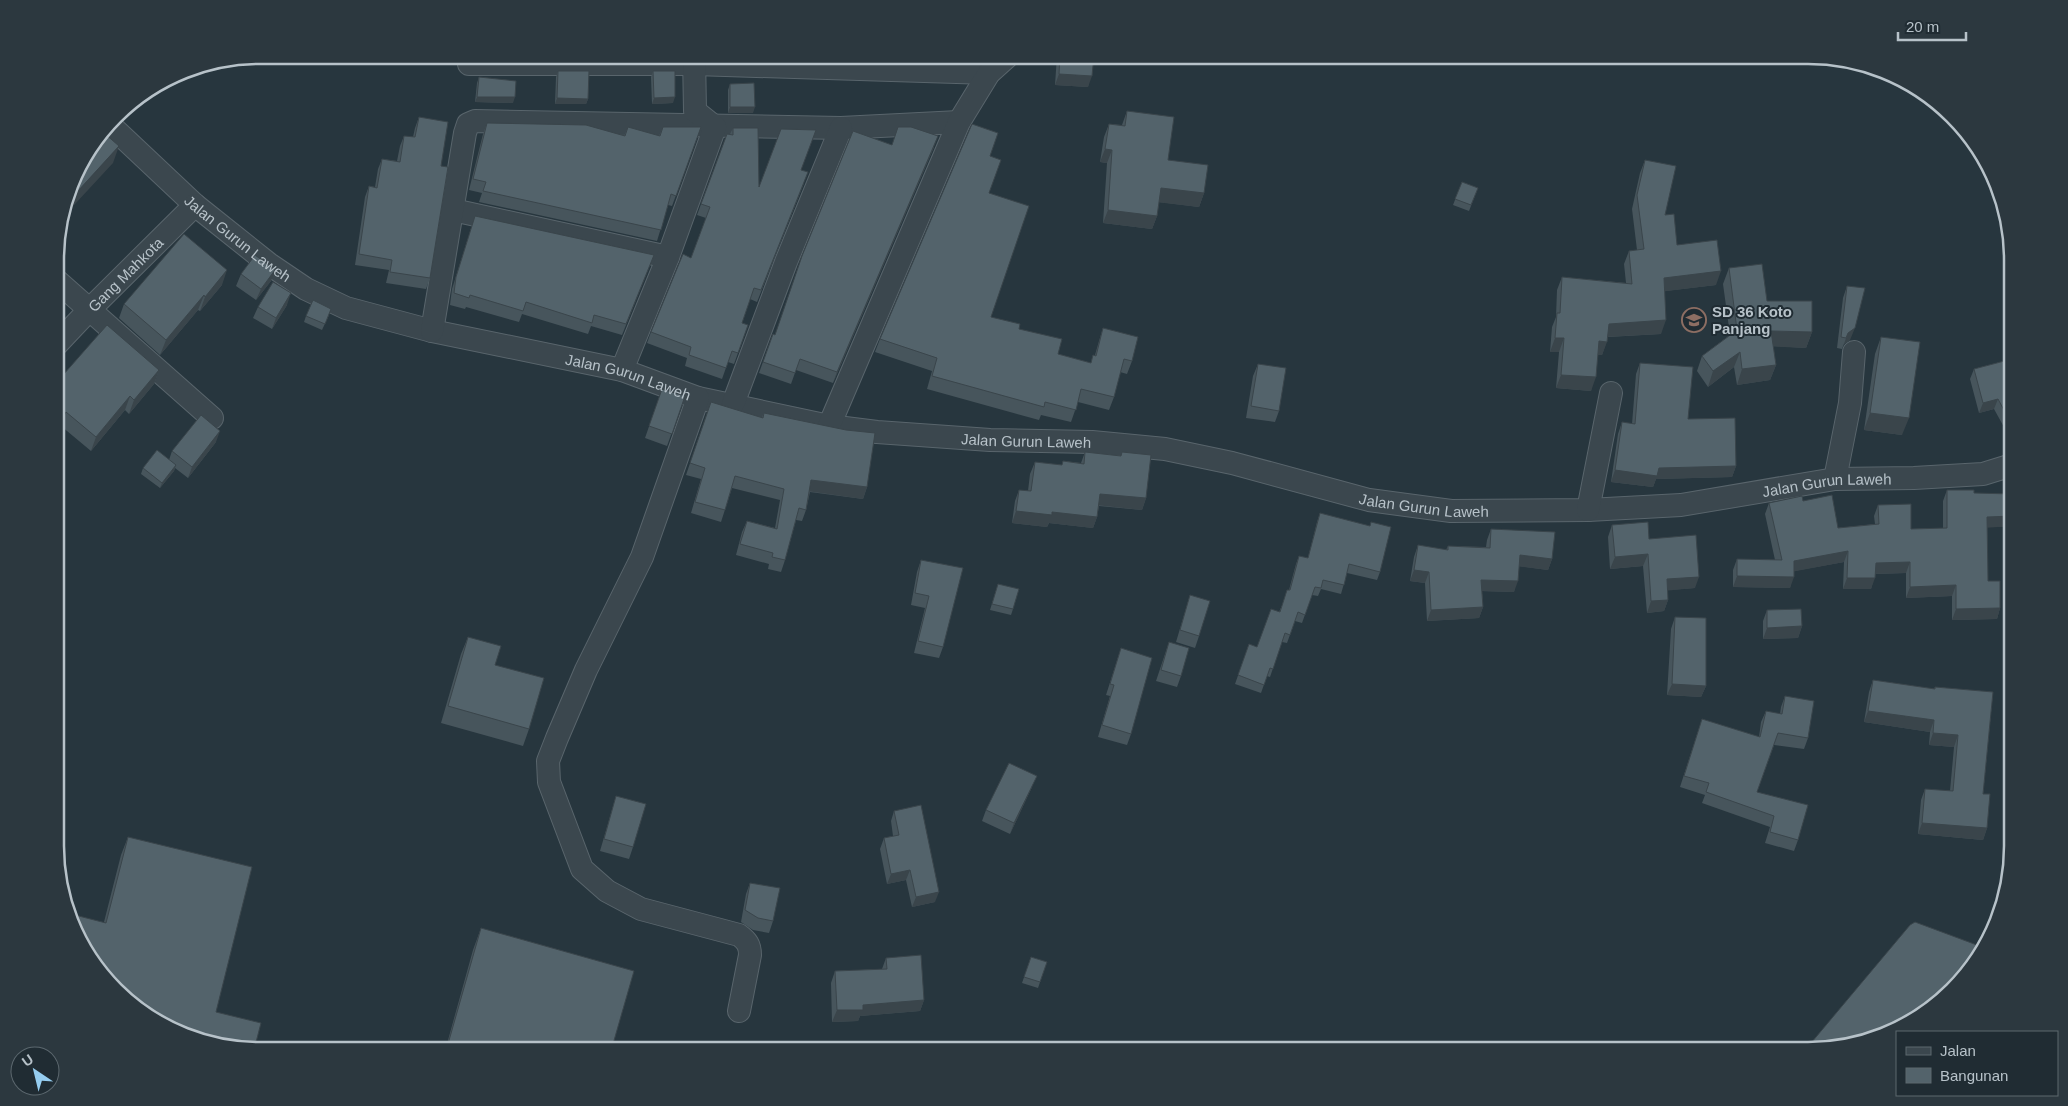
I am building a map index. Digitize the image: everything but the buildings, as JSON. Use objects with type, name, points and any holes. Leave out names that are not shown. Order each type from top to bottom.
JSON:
[{"type":"street","points":[[694,64],[695,111],[715,127]]},
{"type":"street","points":[[799,64],[989,73]]},
{"type":"street","points":[[828,426],[960,122],[989,73],[999,64]]},
{"type":"street","points":[[432,331],[465,133],[468,124],[475,121],[841,128],[960,122]]},
{"type":"street","points":[[622,370],[668,257],[715,127]]},
{"type":"street","name":"Jalan Gurun Laweh","points":[[114,128],[195,205],[269,264],[306,289],[346,308],[432,331],[622,370],[698,398],[733,404],[828,426],[876,432],[990,440],[1092,442],[1165,449],[1232,463],[1369,500],[1452,511],[1588,510],[1681,506],[1835,479],[1914,478],[1983,474],[2004,468]]},
{"type":"street","points":[[733,404],[786,262],[841,128]]},
{"type":"street","name":"Gang Mahkota","points":[[64,336],[90,308],[195,205]]},
{"type":"street","points":[[453,210],[668,257]]},
{"type":"street","points":[[64,287],[212,418]]},
{"type":"street","points":[[1835,479],[1850,403],[1854,352]]},
{"type":"street","points":[[1588,510],[1611,392]]},
{"type":"street","points":[[698,398],[642,557],[586,670],[548,761],[549,782],[582,869],[607,891],[641,909],[739,935],[745,939],[750,947],[750,955],[739,1011]]},
{"type":"place","name":"SD 36 Koto Panjang","points":[[1694,320]]}]
